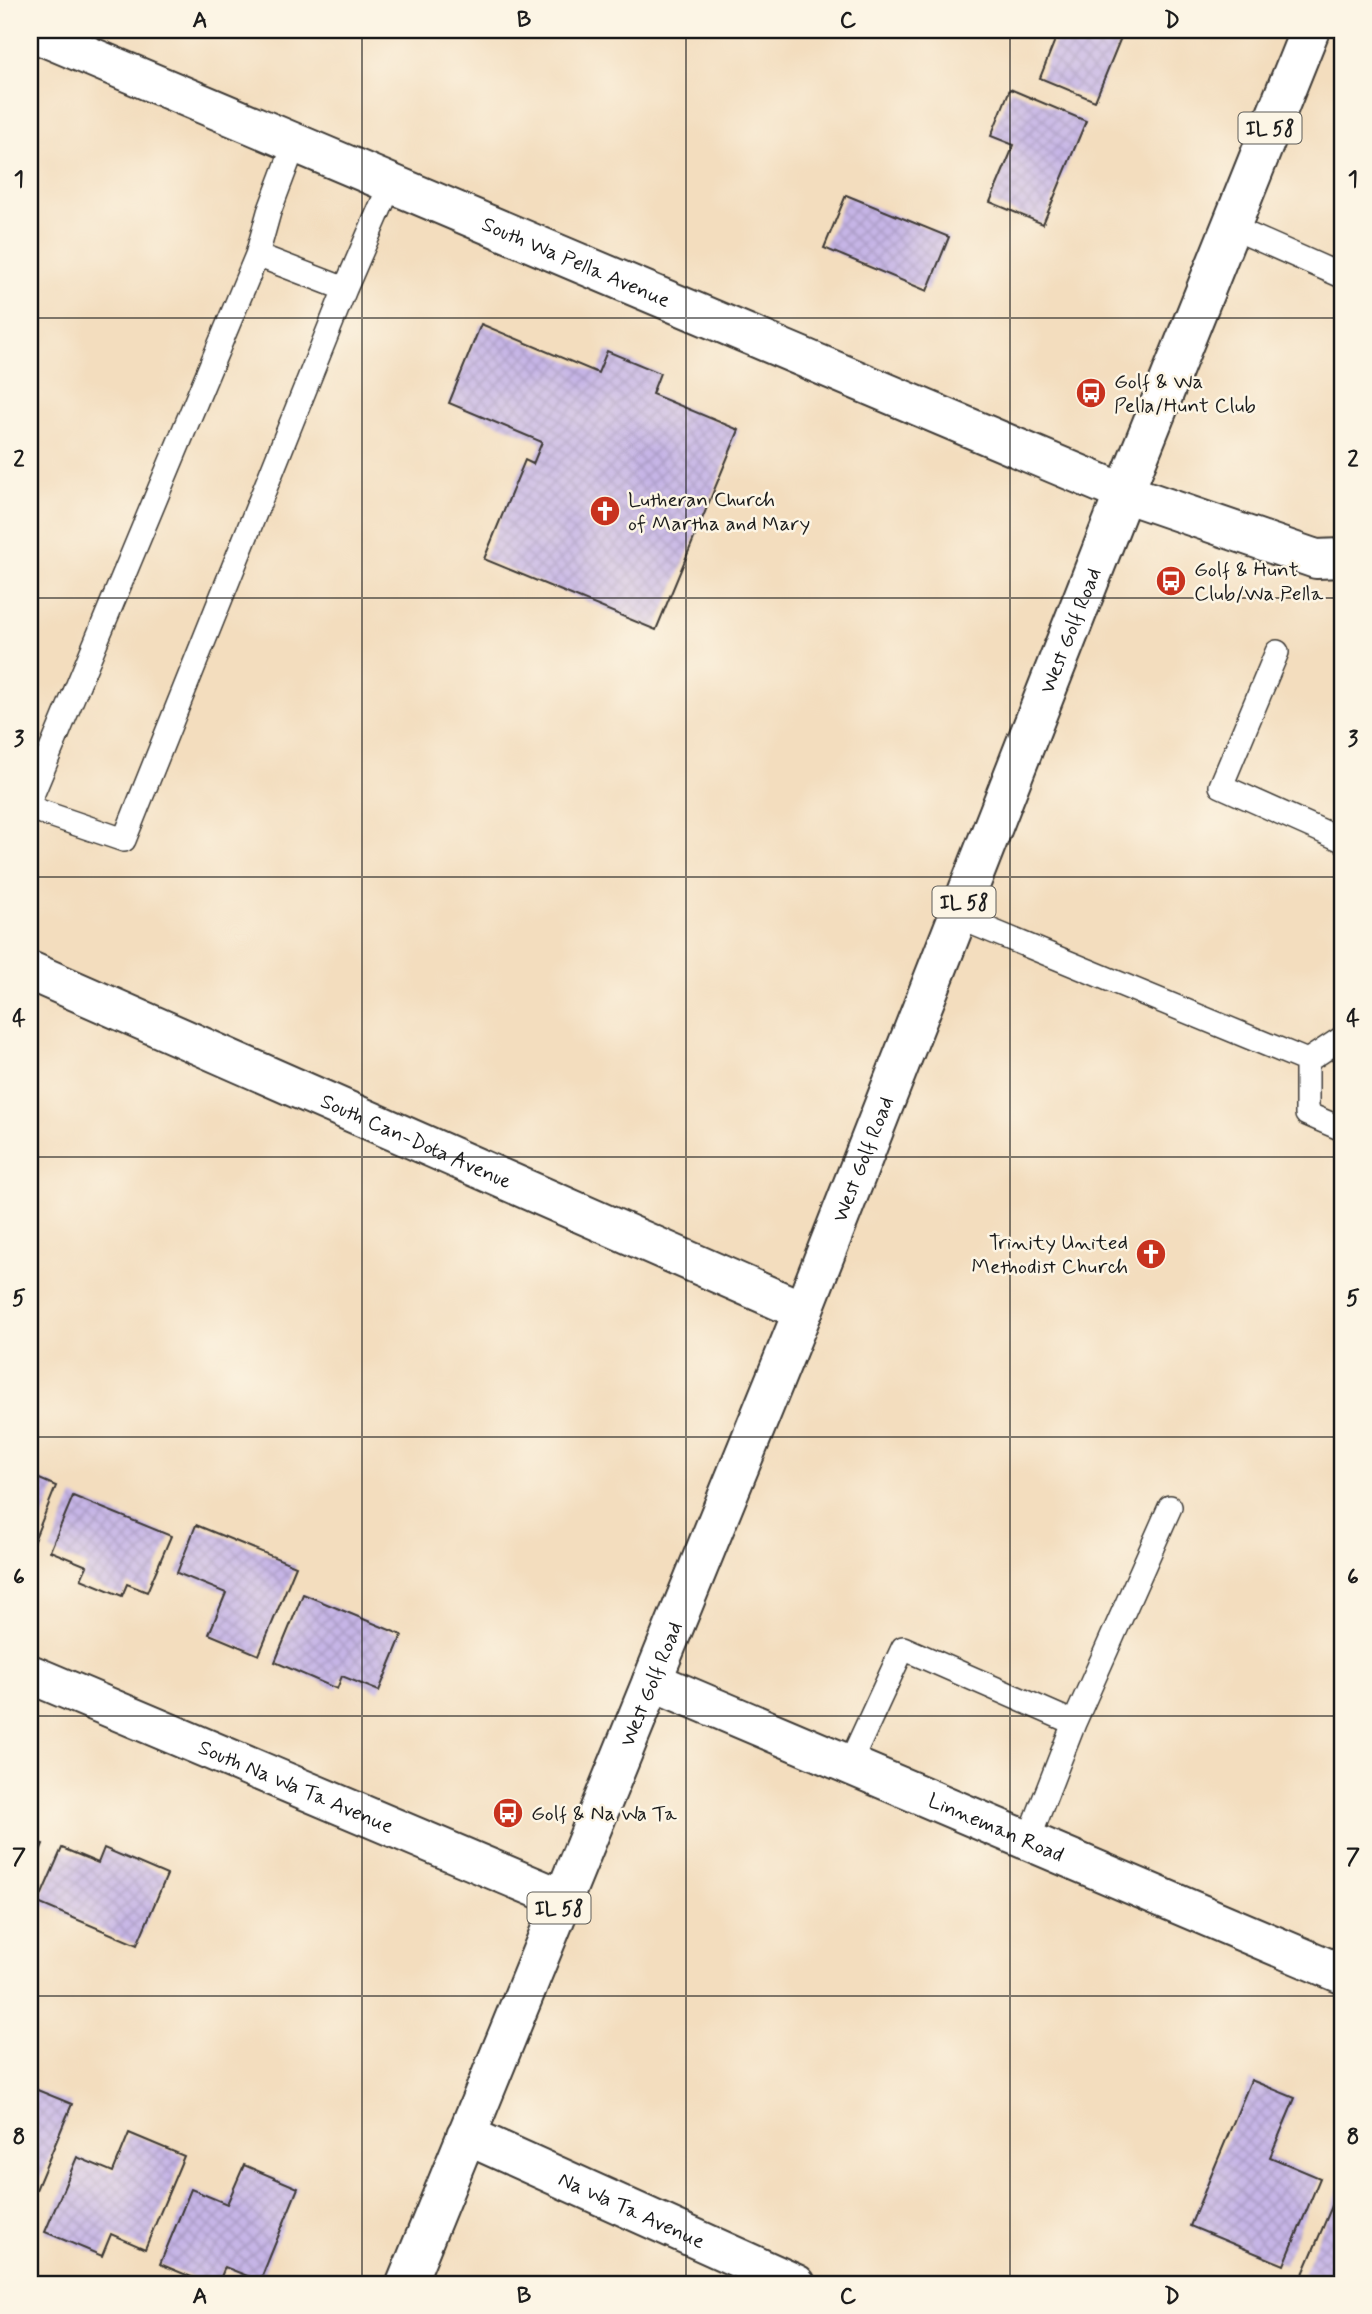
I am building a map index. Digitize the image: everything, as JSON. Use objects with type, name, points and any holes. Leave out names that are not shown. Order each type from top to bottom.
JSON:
[{"type":"street","name":"West Golf Road","points":[[406,2284],[803,1311],[1124,493],[1310,30]]},
{"type":"street","name":"South Wa Pella Avenue","points":[[30,31],[1124,493],[1316,559],[1342,558]]},
{"type":"street","name":"South Can-Dota Avenue","points":[[30,971],[803,1311]]},
{"type":"street","name":"South Na Wa Ta Avenue","points":[[30,1674],[563,1899]]},
{"type":"street","name":"Linneman Road","points":[[652,1682],[1342,1975]]},
{"type":"street","name":"Na Wa Ta Avenue","points":[[466,2135],[796,2284]]},
{"type":"lane","points":[[30,800],[257,256],[269,212],[295,143]]},
{"type":"lane","points":[[30,808],[124,840],[345,289],[391,183]]},
{"type":"lane","points":[[1231,227],[1342,276]]},
{"type":"lane","points":[[257,256],[345,289]]},
{"type":"lane","points":[[1278,652],[1221,786],[1341,836]]},
{"type":"lane","points":[[958,917],[1307,1061]]},
{"type":"lane","points":[[1307,1061],[1342,1038]]},
{"type":"lane","points":[[1307,1061],[1307,1114],[1342,1129]]},
{"type":"lane","points":[[1028,1841],[1074,1723],[1170,1507]]},
{"type":"lane","points":[[849,1765],[903,1648],[1074,1723]]},
{"type":"building","points":[[1059,30],[1124,30],[1095,101],[1040,78]]},
{"type":"building","points":[[1010,89],[1086,121],[1043,224],[990,202],[1014,145],[991,136]]},
{"type":"building","points":[[846,195],[949,237],[927,291],[824,248]]},
{"type":"building","name":"Lutheran Church of Martha and Mary","points":[[481,324],[598,373],[607,351],[660,373],[652,394],[739,430],[656,630],[484,559],[525,460],[533,464],[542,442],[449,403]]},
{"type":"building","points":[[30,1475],[56,1486],[33,1543],[30,1541]]},
{"type":"building","points":[[73,1496],[171,1536],[147,1592],[127,1584],[122,1596],[81,1579],[87,1566],[50,1551]]},
{"type":"building","points":[[196,1525],[296,1566],[259,1655],[209,1634],[226,1593],[177,1573]]},
{"type":"building","points":[[303,1594],[402,1635],[379,1691],[342,1676],[337,1689],[275,1662]]},
{"type":"building","points":[[30,1839],[43,1844],[30,1875]]},
{"type":"building","points":[[62,1848],[98,1863],[104,1848],[167,1875],[137,1945],[38,1903]]},
{"type":"building","points":[[1251,2080],[1295,2098],[1270,2157],[1320,2178],[1284,2265],[1190,2226]]},
{"type":"building","points":[[30,2087],[72,2104],[33,2197],[30,2196]]},
{"type":"building","points":[[129,2133],[184,2156],[145,2249],[111,2234],[102,2256],[45,2232],[77,2157],[113,2172]]},
{"type":"building","points":[[244,2165],[298,2188],[260,2281],[225,2267],[218,2284],[208,2284],[160,2264],[191,2189],[227,2204]]},
{"type":"building","points":[[1340,2187],[1342,2284],[1326,2284],[1303,2274]]},
{"type":"place","name":"Golf & Wa Pella/Hunt Club","points":[[1091,393]]},
{"type":"place","name":"Lutheran Church of Martha and Mary","points":[[605,511]]},
{"type":"place","name":"Golf & Hunt Club/Wa Pella","points":[[1171,581]]},
{"type":"place","name":"Trinity United Methodist Church","points":[[1151,1254]]},
{"type":"place","name":"Golf & Na Wa Ta","points":[[508,1813]]}]
